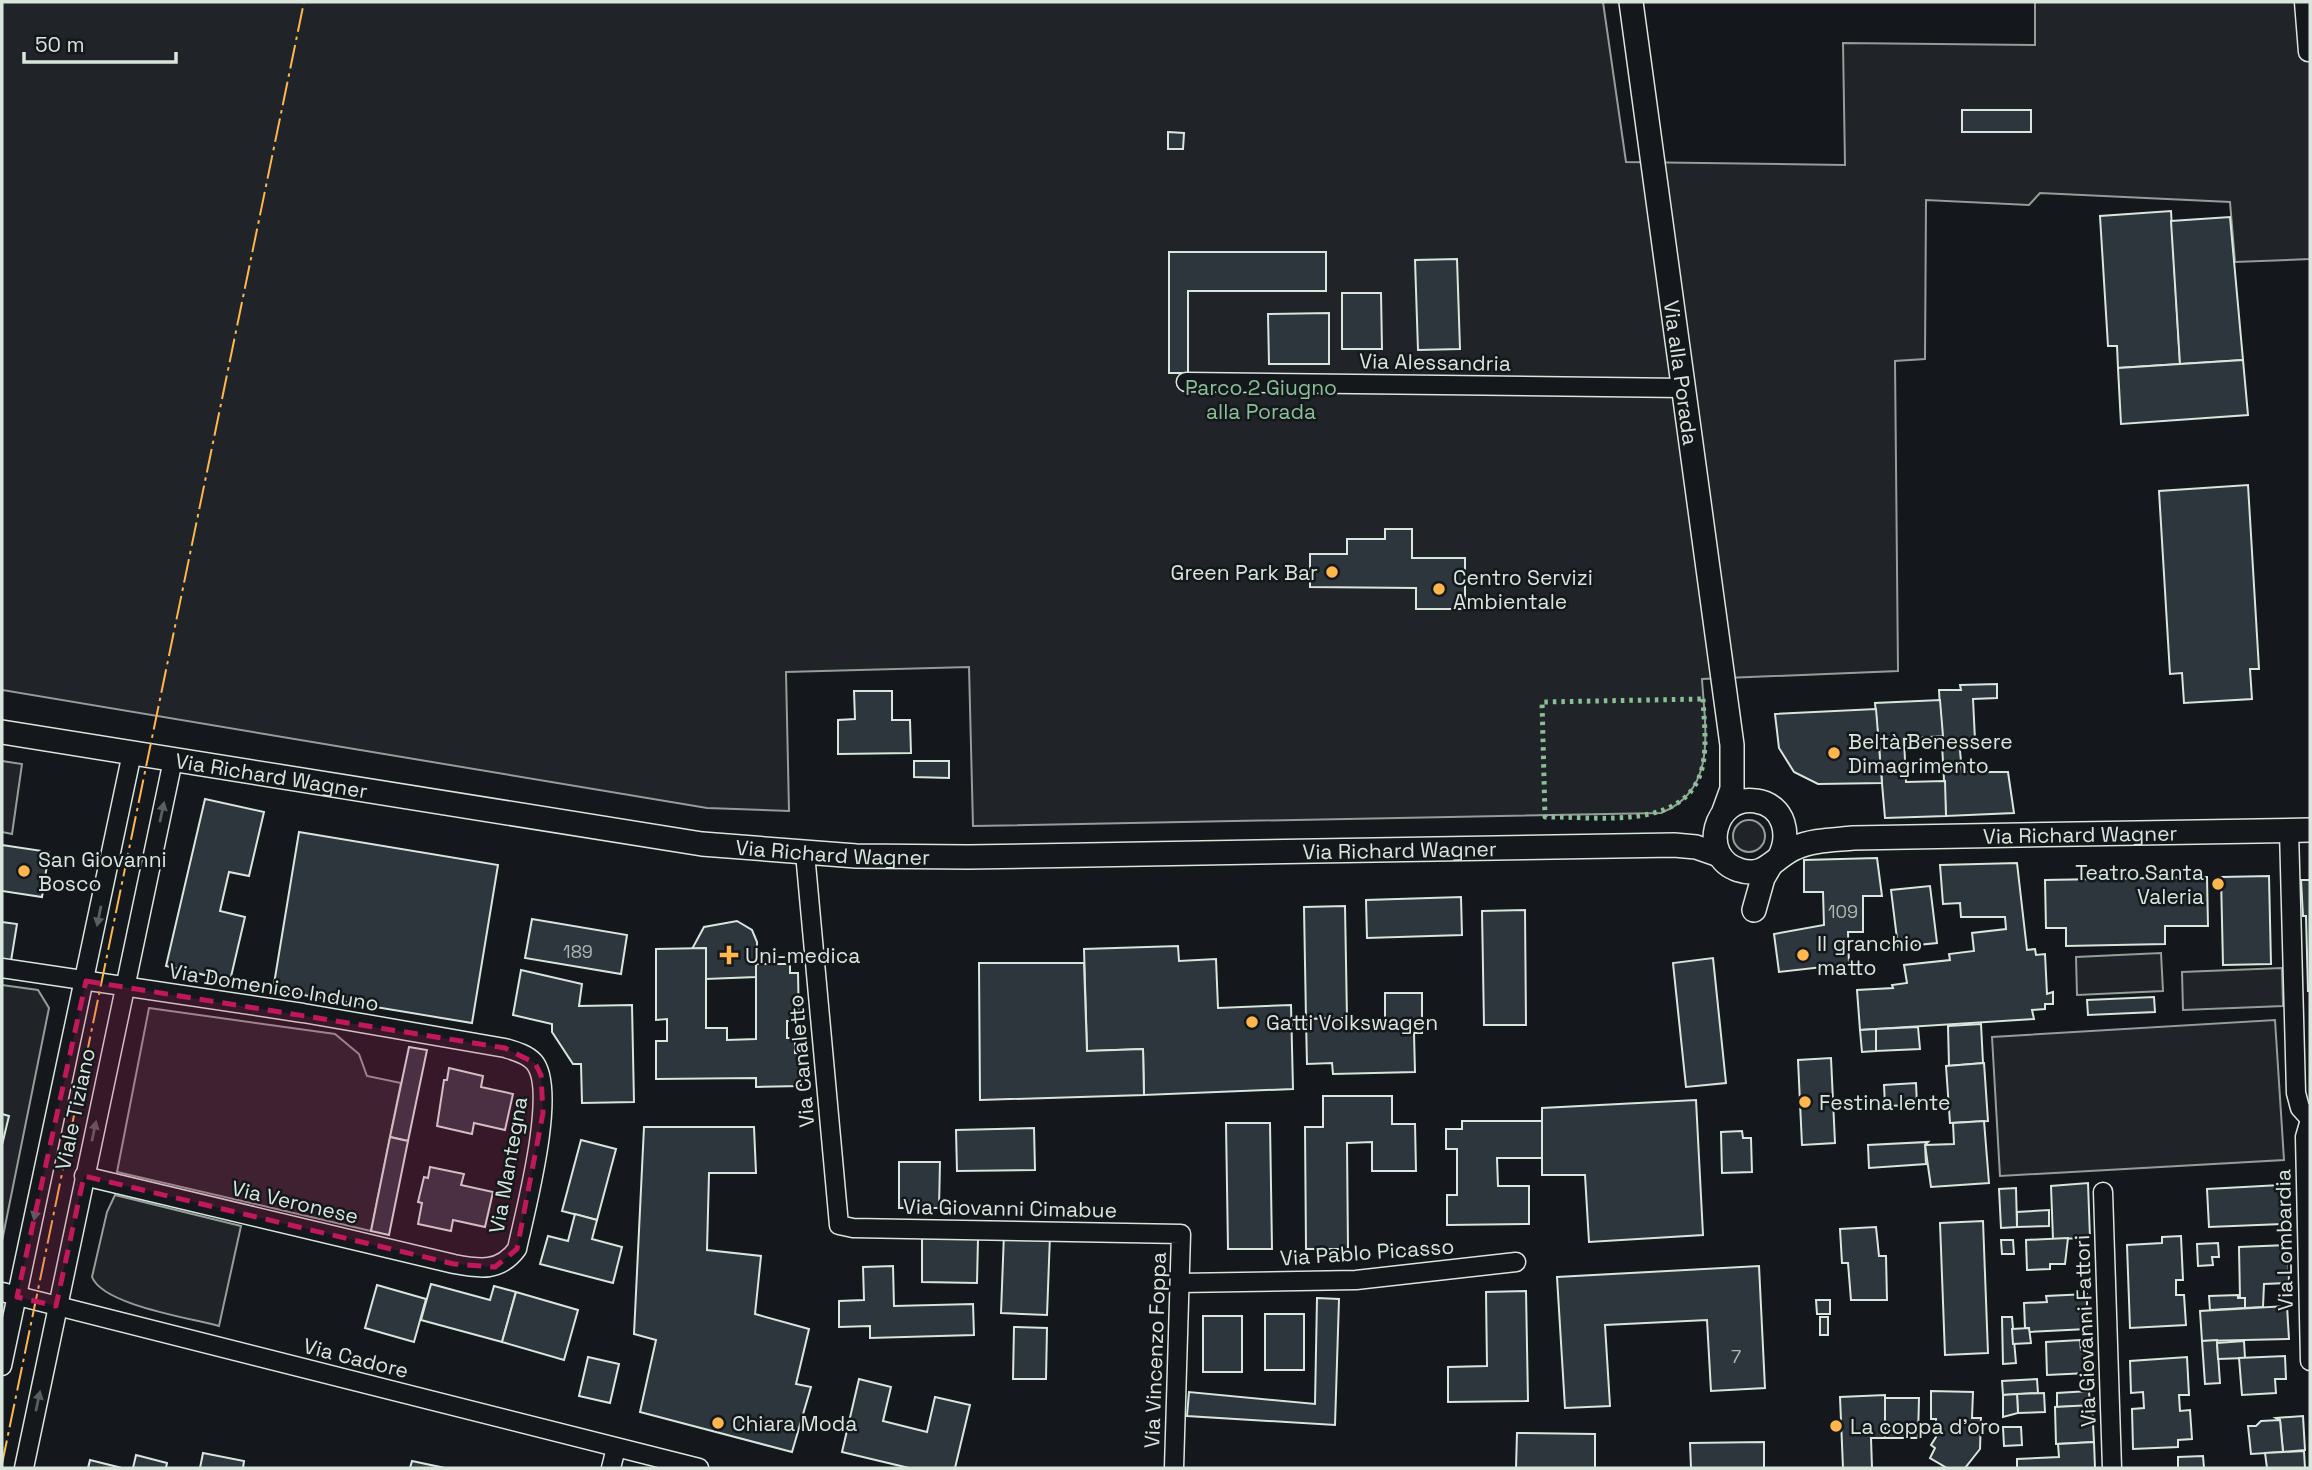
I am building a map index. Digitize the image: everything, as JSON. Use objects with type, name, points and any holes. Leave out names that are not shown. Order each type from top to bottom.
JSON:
[{"type":"street","name":"Via alla Porada","points":[[1631,2],[1732,745],[1732,789],[1721,816]]},
{"type":"street","points":[[2305,2],[2308,52]]},
{"type":"street","name":"Via Alessandria","points":[[1186,383],[1683,388]]},
{"type":"street","name":"Via Richard Wagner","points":[[2,732],[702,844],[805,853],[968,857],[1674,845],[1696,847],[1719,855]]},
{"type":"street","name":"Via alla Porada","points":[[1732,745],[1742,768],[1774,809]]},
{"type":"street","name":"Viale Tiziano","points":[[2,1366],[10,1294],[86,981],[132,753]]},
{"type":"street","name":"Viale Tiziano","points":[[24,1468],[173,760]]},
{"type":"street","points":[[1746,800],[1774,809],[1787,836],[1775,862],[1763,878],[1754,910],[1737,870],[1719,855],[1715,844],[1721,816],[1746,800]]},
{"type":"street","name":"Via Richard Wagner","points":[[1774,809],[1810,831],[1853,838]]},
{"type":"street","name":"Via Richard Wagner","points":[[1674,845],[1695,837],[1721,816]]},
{"type":"street","points":[[2299,830],[2296,1093],[2300,1108],[2310,1119]]},
{"type":"street","name":"Via Richard Wagner","points":[[1775,862],[1794,848],[1853,838],[2299,830]]},
{"type":"street","name":"Via Canaletto","points":[[805,853],[839,1224]]},
{"type":"street","points":[[1737,870],[1760,871],[1775,862]]},
{"type":"street","name":"Via Domenico Induno","points":[[2,968],[505,1048],[522,1053],[535,1063]]},
{"type":"street","name":"Via Mantegna","points":[[495,1267],[509,1260],[517,1249],[544,1113],[544,1091],[535,1063]]},
{"type":"street","name":"Via Lombardia","points":[[2310,1119],[2305,1137],[2310,1361]]},
{"type":"street","name":"Via Veronese","points":[[84,1176],[454,1264],[482,1269],[495,1267]]},
{"type":"street","name":"Via Giovanni Fattori","points":[[2103,1192],[2112,1468]]},
{"type":"street","name":"Via Giovanni Cimabue","points":[[839,1224],[853,1228],[1181,1234]]},
{"type":"street","name":"Via Vincenzo Foppa","points":[[1174,1468],[1181,1234]]},
{"type":"street","name":"Via Pablo Picasso","points":[[1180,1283],[1356,1280],[1516,1262]]},
{"type":"street","name":"Via Cadore","points":[[10,1294],[699,1468]]},
{"type":"street","points":[[611,1468],[616,1448]]},
{"type":"highlighted area","points":[[86,981],[505,1048],[535,1063],[541,1075],[543,1113],[517,1249],[495,1267],[454,1264],[84,1176],[56,1306],[17,1297]]},
{"type":"green space","name":"Parco 2 Giugno alla Porada","points":[[2,2],[1603,2],[1626,162],[1845,165],[1843,43],[2035,45],[2035,2],[2310,2],[2310,259],[2235,262],[2230,202],[2040,193],[2029,205],[1926,200],[1925,359],[1895,361],[1898,671],[1702,679],[1705,737],[1700,774],[1692,789],[1679,803],[1661,813],[973,826],[969,667],[786,672],[789,811],[707,808],[2,690]]},
{"type":"green space","points":[[2,761],[22,764],[12,834],[2,832]]},
{"type":"green space","points":[[1749,820],[1760,825],[1765,836],[1760,847],[1749,852],[1738,847],[1733,836],[1738,825]]},
{"type":"green space","points":[[2161,953],[2163,991],[2077,995],[2076,957]]},
{"type":"green space","points":[[2282,968],[2283,1006],[2183,1010],[2182,972]]},
{"type":"green space","points":[[2,985],[38,990],[49,1008],[2,1241]]},
{"type":"green space","points":[[149,1008],[335,1034],[359,1054],[367,1076],[401,1083],[371,1231],[117,1172]]},
{"type":"green space","points":[[2275,1020],[2284,1160],[2000,1176],[1992,1037]]},
{"type":"green space","points":[[115,1195],[241,1226],[219,1326],[129,1303],[99,1287],[92,1277],[107,1212]]},
{"type":"building","points":[[1962,110],[2031,110],[2031,132],[1962,132]]},
{"type":"building","points":[[1168,132],[1184,133],[1183,149],[1168,149]]},
{"type":"building","points":[[2171,211],[2180,364],[2118,368],[2117,346],[2108,346],[2100,216]]},
{"type":"building","points":[[2230,217],[2243,360],[2180,364],[2171,221]]},
{"type":"building","points":[[1169,252],[1326,252],[1326,291],[1188,291],[1188,373],[1169,373]]},
{"type":"building","points":[[1457,259],[1460,349],[1418,350],[1415,260]]},
{"type":"building","points":[[1342,293],[1381,293],[1382,349],[1342,349]]},
{"type":"building","points":[[1329,313],[1329,364],[1269,364],[1268,314]]},
{"type":"building","points":[[2243,360],[2248,415],[2121,424],[2118,368]]},
{"type":"building","points":[[2248,485],[2259,669],[2250,669],[2252,699],[2184,703],[2182,673],[2170,674],[2159,491]]},
{"type":"building","points":[[1385,529],[1412,529],[1412,558],[1465,558],[1465,609],[1416,609],[1416,588],[1310,587],[1310,554],[1347,554],[1347,539],[1385,539]]},
{"type":"building","points":[[1997,684],[1997,698],[1973,699],[1975,740],[1959,740],[1962,772],[2008,772],[2014,813],[1946,816],[1939,690],[1961,690],[1960,685]]},
{"type":"building","points":[[854,691],[892,691],[892,720],[910,720],[911,753],[838,754],[838,720],[855,719]]},
{"type":"building","points":[[1940,700],[1943,736],[1904,739],[1906,782],[1945,781],[1946,816],[1885,818],[1875,703]]},
{"type":"building","points":[[1876,709],[1882,783],[1818,784],[1794,772],[1779,748],[1775,714]]},
{"type":"building","points":[[914,761],[949,761],[949,778],[914,777]]},
{"type":"building","points":[[205,799],[264,812],[249,876],[229,872],[220,911],[245,917],[230,981],[166,966]]},
{"type":"building","points":[[299,832],[498,865],[472,1023],[273,990]]},
{"type":"building","name":"San Giovanni Bosco","points":[[2,845],[49,852],[42,897],[2,891]]},
{"type":"building","points":[[1877,858],[1882,896],[1863,896],[1863,932],[1848,932],[1849,964],[1779,972],[1774,934],[1824,925],[1823,892],[1804,892],[1804,860]]},
{"type":"building","points":[[2017,863],[2027,950],[2035,949],[2036,955],[2045,954],[2047,994],[2053,992],[2053,1004],[2045,1004],[2045,1009],[2032,1010],[2034,1019],[1860,1030],[1857,990],[1893,988],[1892,985],[1907,983],[1904,965],[1950,960],[1949,954],[1974,951],[1972,933],[2006,929],[2005,917],[1961,917],[1960,903],[1943,904],[1940,865]]},
{"type":"building","points":[[2269,876],[2271,964],[2223,965],[2221,877]]},
{"type":"building","points":[[2207,877],[2208,926],[2165,926],[2165,944],[2066,946],[2066,928],[2046,928],[2045,880]]},
{"type":"building","points":[[2301,880],[2310,880],[2310,991],[2306,916],[2303,916]]},
{"type":"building","points":[[1930,886],[1937,943],[1898,947],[1891,890]]},
{"type":"building","points":[[1461,897],[1462,935],[1367,938],[1366,900]]},
{"type":"building","points":[[1345,906],[1347,1018],[1306,1019],[1304,907]]},
{"type":"building","points":[[1525,910],[1526,1025],[1484,1025],[1482,911]]},
{"type":"building","points":[[532,919],[627,935],[621,974],[525,958]]},
{"type":"building","points":[[737,921],[752,930],[757,942],[756,977],[706,979],[706,948],[692,949],[704,927]]},
{"type":"building","points":[[2,922],[17,924],[11,961],[2,959]]},
{"type":"building","points":[[1178,946],[1179,961],[1216,959],[1218,1008],[1291,1005],[1293,1089],[1144,1095],[1143,1049],[1087,1051],[1084,949]]},
{"type":"building","points":[[706,948],[706,1028],[727,1028],[727,1040],[756,1039],[756,964],[790,964],[790,973],[798,973],[799,1021],[787,1021],[787,1038],[795,1038],[795,1053],[800,1053],[801,1086],[756,1087],[756,1078],[656,1079],[656,1041],[667,1041],[667,1019],[656,1020],[656,949]]},
{"type":"building","points":[[1713,958],[1726,1083],[1686,1087],[1673,963]]},
{"type":"building","points":[[979,963],[1084,963],[1087,1051],[1143,1049],[1144,1095],[980,1100]]},
{"type":"building","points":[[521,970],[582,984],[579,1006],[632,1005],[634,1102],[582,1103],[581,1064],[573,1064],[552,1032],[552,1024],[513,1015]]},
{"type":"building","points":[[1385,993],[1422,993],[1422,1033],[1414,1033],[1415,1072],[1333,1074],[1332,1063],[1307,1064],[1306,1019],[1347,1018],[1347,1029],[1385,1028]]},
{"type":"building","points":[[2154,997],[2155,1012],[2088,1015],[2087,1000]]},
{"type":"building","points":[[1981,1024],[1983,1063],[1949,1066],[1948,1026]]},
{"type":"building","points":[[1918,1027],[1920,1049],[1876,1051],[1876,1029]]},
{"type":"building","points":[[1876,1029],[1876,1051],[1862,1052],[1860,1030]]},
{"type":"building","points":[[409,1047],[427,1050],[408,1141],[390,1137]]},
{"type":"building","points":[[1831,1058],[1835,1143],[1802,1145],[1798,1060]]},
{"type":"building","points":[[1984,1063],[1988,1121],[1950,1123],[1946,1066]]},
{"type":"building","points":[[449,1068],[483,1076],[481,1087],[513,1094],[505,1130],[474,1123],[472,1134],[437,1126],[444,1080],[447,1080]]},
{"type":"building","points":[[1916,1083],[1917,1105],[1885,1106],[1884,1085]]},
{"type":"building","points":[[1323,1096],[1392,1096],[1392,1124],[1415,1124],[1416,1171],[1372,1171],[1372,1142],[1347,1143],[1348,1249],[1306,1249],[1305,1127],[1323,1127]]},
{"type":"building","points":[[1696,1100],[1703,1235],[1589,1242],[1585,1175],[1542,1175],[1542,1108]]},
{"type":"building","points":[[2,1114],[9,1116],[2,1145]]},
{"type":"building","points":[[1462,1121],[1542,1121],[1542,1158],[1497,1158],[1498,1186],[1529,1186],[1529,1224],[1447,1225],[1447,1195],[1457,1195],[1457,1149],[1446,1149],[1446,1129],[1462,1129]]},
{"type":"building","points":[[1984,1121],[1989,1183],[1931,1187],[1925,1145],[1954,1144],[1953,1123]]},
{"type":"building","points":[[1226,1123],[1270,1123],[1272,1249],[1228,1249]]},
{"type":"building","points":[[644,1127],[754,1127],[756,1173],[709,1173],[707,1250],[761,1256],[755,1314],[809,1329],[796,1384],[811,1387],[792,1452],[640,1412],[656,1340],[634,1334]]},
{"type":"building","points":[[1034,1128],[1035,1170],[957,1171],[956,1130]]},
{"type":"building","points":[[1742,1131],[1743,1138],[1751,1138],[1752,1172],[1722,1173],[1721,1132]]},
{"type":"building","points":[[390,1137],[408,1141],[389,1235],[371,1231]]},
{"type":"building","points":[[581,1140],[616,1149],[597,1220],[562,1211]]},
{"type":"building","points":[[1928,1142],[1925,1145],[1926,1164],[1869,1168],[1868,1145]]},
{"type":"building","points":[[899,1162],[940,1162],[939,1208],[899,1208]]},
{"type":"building","points":[[430,1167],[464,1174],[461,1185],[493,1192],[485,1227],[453,1220],[451,1231],[418,1224],[422,1203],[418,1202],[424,1177],[428,1178]]},
{"type":"building","points":[[2088,1183],[2090,1238],[2053,1239],[2051,1186]]},
{"type":"building","points":[[2280,1185],[2282,1224],[2209,1227],[2207,1189]]},
{"type":"building","points":[[2016,1188],[2017,1227],[2001,1228],[1999,1189]]},
{"type":"building","points":[[2049,1210],[2049,1226],[2017,1227],[2017,1212]]},
{"type":"building","points":[[575,1214],[597,1220],[592,1239],[622,1247],[613,1283],[540,1264],[548,1236],[568,1241]]},
{"type":"building","points":[[1983,1221],[1988,1353],[1945,1355],[1940,1223]]},
{"type":"building","points":[[1876,1227],[1879,1256],[1886,1256],[1887,1300],[1851,1300],[1848,1263],[1842,1263],[1840,1229]]},
{"type":"building","points":[[1004,1233],[1050,1235],[1047,1315],[1001,1313]]},
{"type":"building","points":[[2181,1236],[2183,1280],[2176,1280],[2176,1295],[2184,1295],[2186,1325],[2130,1328],[2127,1245],[2162,1243],[2162,1237]]},
{"type":"building","points":[[922,1238],[978,1239],[977,1283],[922,1282]]},
{"type":"building","points":[[2068,1238],[2065,1264],[2050,1264],[2050,1269],[2027,1270],[2026,1240]]},
{"type":"building","points":[[2001,1240],[2013,1240],[2014,1254],[2002,1254]]},
{"type":"building","points":[[2218,1243],[2219,1257],[2212,1257],[2213,1265],[2198,1266],[2197,1244]]},
{"type":"building","points":[[2288,1245],[2289,1283],[2264,1284],[2263,1307],[2245,1308],[2245,1298],[2240,1298],[2239,1247]]},
{"type":"building","points":[[893,1266],[894,1306],[973,1304],[974,1335],[870,1338],[870,1326],[839,1327],[839,1301],[864,1300],[863,1267]]},
{"type":"building","points":[[1759,1266],[1765,1388],[1711,1391],[1707,1320],[1605,1325],[1610,1406],[1565,1408],[1557,1277]]},
{"type":"building","points":[[431,1284],[490,1300],[494,1286],[516,1292],[502,1342],[421,1320]]},
{"type":"building","points":[[377,1285],[426,1299],[414,1342],[365,1328]]},
{"type":"building","points":[[1526,1291],[1528,1401],[1448,1402],[1448,1367],[1487,1366],[1486,1292]]},
{"type":"building","points":[[516,1292],[578,1310],[564,1360],[502,1342]]},
{"type":"building","points":[[2087,1294],[2087,1329],[2029,1332],[2029,1328],[2025,1328],[2024,1303],[2047,1302],[2046,1296]]},
{"type":"building","points":[[2238,1295],[2238,1298],[2245,1298],[2245,1308],[2210,1310],[2209,1296]]},
{"type":"building","points":[[1317,1298],[1339,1299],[1335,1425],[1187,1416],[1189,1392],[1315,1404]]},
{"type":"building","points":[[1816,1300],[1830,1300],[1830,1314],[1817,1314]]},
{"type":"building","points":[[2287,1306],[2289,1339],[2202,1341],[2200,1311]]},
{"type":"building","points":[[1265,1314],[1304,1314],[1304,1370],[1265,1370]]},
{"type":"building","points":[[1203,1316],[1242,1316],[1242,1372],[1203,1372]]},
{"type":"building","points":[[1820,1317],[1828,1317],[1828,1335],[1820,1335]]},
{"type":"building","points":[[2002,1317],[2012,1317],[2016,1363],[2003,1364]]},
{"type":"building","points":[[1014,1327],[1047,1328],[1046,1379],[1013,1379]]},
{"type":"building","points":[[2029,1328],[2031,1343],[2013,1344],[2012,1329]]},
{"type":"building","points":[[2080,1340],[2081,1350],[2087,1350],[2088,1373],[2047,1375],[2046,1342]]},
{"type":"building","points":[[2217,1340],[2220,1383],[2205,1384],[2202,1341]]},
{"type":"building","points":[[2244,1341],[2245,1358],[2218,1359],[2217,1343]]},
{"type":"building","points":[[2285,1356],[2286,1379],[2275,1379],[2276,1393],[2242,1395],[2239,1358]]},
{"type":"building","points":[[588,1357],[619,1364],[610,1403],[579,1396]]},
{"type":"building","points":[[2187,1357],[2189,1395],[2179,1395],[2180,1411],[2190,1410],[2192,1439],[2178,1440],[2178,1447],[2133,1449],[2132,1409],[2144,1408],[2143,1392],[2131,1393],[2130,1361]]},
{"type":"building","points":[[859,1379],[891,1387],[883,1421],[927,1432],[935,1397],[970,1405],[955,1468],[909,1468],[842,1452]]},
{"type":"building","points":[[2037,1379],[2038,1393],[2003,1395],[2002,1381]]},
{"type":"building","points":[[1931,1391],[1973,1392],[1972,1418],[1981,1418],[1980,1449],[1965,1468],[1947,1468],[1930,1458],[1935,1448],[1931,1445],[1936,1437],[1936,1419],[1931,1419]]},
{"type":"building","points":[[2089,1391],[2090,1406],[2057,1407],[2057,1393]]},
{"type":"building","points":[[2044,1393],[2045,1412],[2018,1413],[2017,1394]]},
{"type":"building","points":[[2017,1394],[2018,1413],[2003,1417],[2003,1395]]},
{"type":"building","points":[[1885,1395],[1885,1438],[1871,1438],[1872,1468],[1843,1468],[1840,1397]]},
{"type":"building","points":[[1885,1398],[1919,1398],[1918,1438],[1885,1438]]},
{"type":"building","points":[[2092,1405],[2094,1442],[2056,1444],[2055,1407]]},
{"type":"building","points":[[2303,1416],[2305,1450],[2283,1452],[2280,1420],[2276,1418]]},
{"type":"building","points":[[2280,1420],[2283,1452],[2251,1454],[2248,1426],[2256,1426],[2261,1421]]},
{"type":"building","points":[[2003,1427],[2021,1427],[2022,1445],[2004,1446]]},
{"type":"building","points":[[1517,1433],[1595,1434],[1595,1468],[1516,1468]]},
{"type":"building","points":[[1764,1442],[1764,1468],[1691,1468],[1690,1443]]},
{"type":"building","points":[[2094,1442],[2095,1468],[2017,1468],[2017,1459],[2059,1457],[2058,1444]]},
{"type":"building","points":[[2304,1451],[2305,1468],[2267,1468],[2265,1453]]},
{"type":"building","points":[[203,1453],[244,1461],[243,1468],[200,1468]]},
{"type":"building","points":[[136,1455],[167,1463],[166,1468],[133,1468]]},
{"type":"building","points":[[2203,1456],[2204,1468],[2178,1468],[2178,1457]]},
{"type":"building","points":[[90,1460],[122,1468],[88,1468]]},
{"type":"building","points":[[412,1461],[445,1468],[410,1468]]},
{"type":"hedge","points":[[1703,699],[1703,764],[1695,786],[1680,801],[1661,811],[1639,816],[1545,817],[1542,702],[1703,699]]},
{"type":"power","points":[[2,1464],[304,2]]},
{"type":"place","name":"Green Park Bar","points":[[1332,572]]},
{"type":"place","name":"Centro Servizi Ambientale","points":[[1439,589]]},
{"type":"place","name":"Beltà Benessere Dimagrimento","points":[[1834,753]]},
{"type":"place","name":"San Giovanni Bosco","points":[[24,871]]},
{"type":"place","name":"Teatro Santa Valeria","points":[[2218,884]]},
{"type":"place","name":"Uni-medica","points":[[729,955]]},
{"type":"place","name":"Il granchio matto","points":[[1803,955]]},
{"type":"place","name":"Gatti Volkswagen","points":[[1252,1022]]},
{"type":"place","name":"Festina lente","points":[[1805,1102]]},
{"type":"place","name":"Chiara Moda","points":[[718,1423]]},
{"type":"place","name":"La coppa d'oro","points":[[1836,1426]]}]
